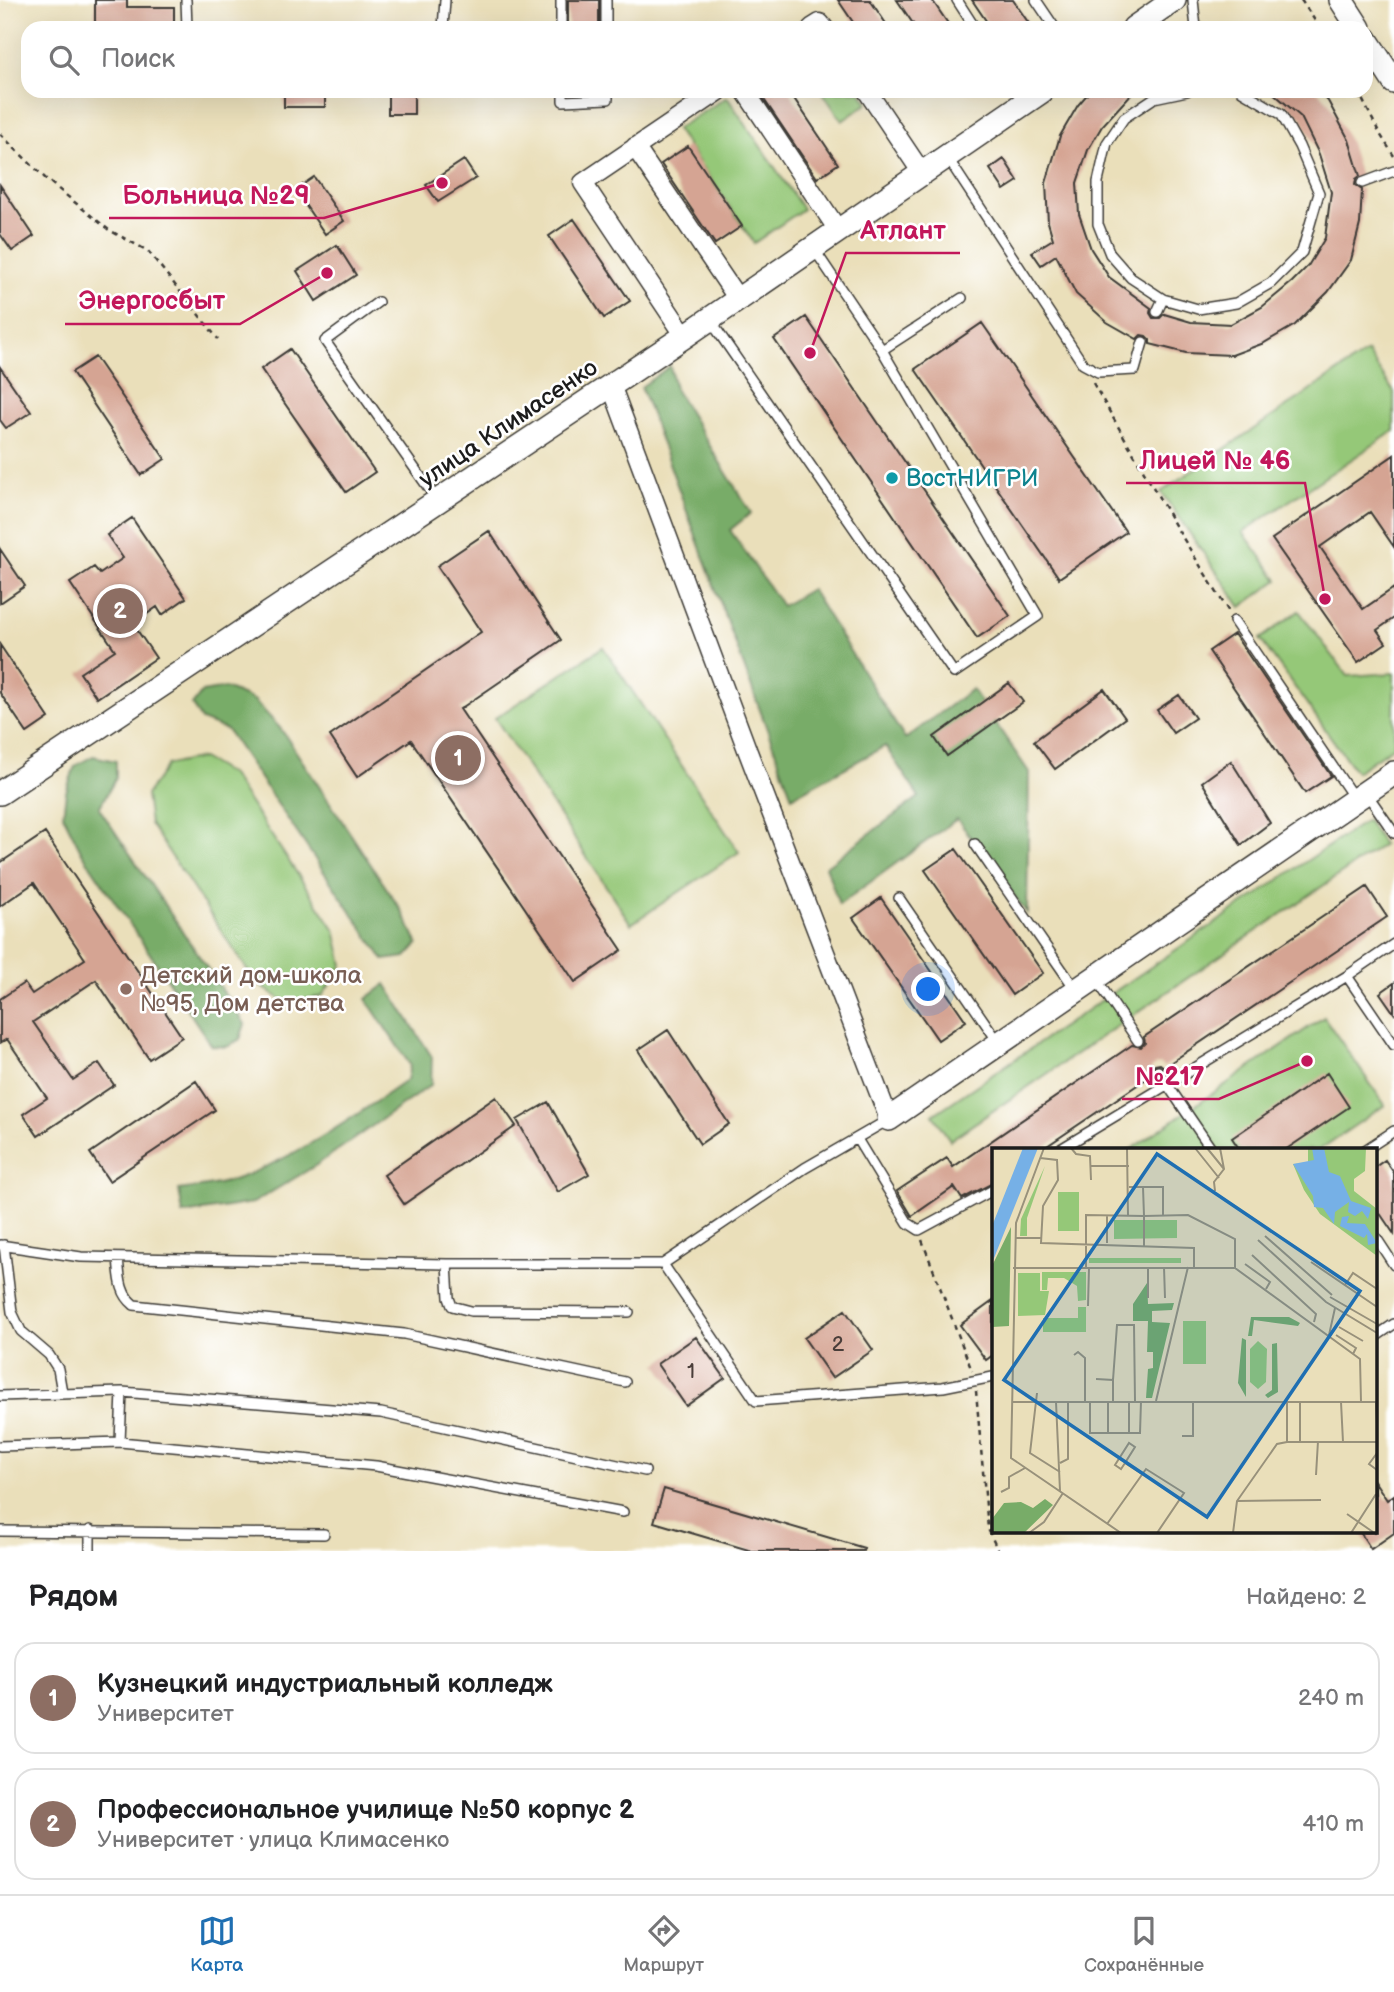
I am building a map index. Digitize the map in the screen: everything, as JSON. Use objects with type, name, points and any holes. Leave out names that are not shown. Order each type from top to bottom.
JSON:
[{"type":"street","points":[[1144,21],[1174,0]]},
{"type":"street","points":[[1341,0],[1354,21]]},
{"type":"street","points":[[1373,49],[1394,82]]},
{"type":"street","points":[[685,335],[583,183],[708,98]]},
{"type":"street","points":[[750,98],[838,230]]},
{"type":"street","points":[[872,98],[922,173]]},
{"type":"street","name":"улица Климасенко","points":[[0,793],[709,319],[922,173],[1024,98]]},
{"type":"street","points":[[635,147],[738,299]]},
{"type":"street","points":[[611,385],[889,1119],[1394,773]]},
{"type":"lane","points":[[186,0],[187,21]]},
{"type":"lane","points":[[444,21],[445,0]]},
{"type":"lane","points":[[561,0],[561,21]]},
{"type":"lane","points":[[606,0],[606,21]]},
{"type":"lane","points":[[957,0],[970,21]]},
{"type":"lane","points":[[1036,0],[1050,21]]},
{"type":"lane","points":[[1193,0],[1195,21]]},
{"type":"lane","points":[[563,98],[563,101],[608,98]]},
{"type":"lane","points":[[1154,98],[1124,118],[1107,143],[1098,182],[1098,224],[1110,254],[1131,278],[1163,299],[1198,309],[1236,303],[1271,283],[1302,252],[1319,193],[1299,146],[1280,114],[1253,98]]},
{"type":"lane","points":[[946,156],[1083,364],[1098,372],[1135,370],[1143,342]]},
{"type":"lane","points":[[1362,183],[1394,171]]},
{"type":"lane","points":[[1319,193],[1331,192]]},
{"type":"lane","points":[[709,319],[954,673],[1038,616],[882,350],[813,248]]},
{"type":"lane","points":[[882,350],[962,298]]},
{"type":"lane","points":[[1157,312],[1163,299]]},
{"type":"lane","points":[[379,302],[325,341],[438,502]]},
{"type":"lane","points":[[1234,621],[1360,796],[1394,833]]},
{"type":"lane","points":[[975,844],[1086,985],[1138,1041]]},
{"type":"lane","points":[[899,898],[999,1043]]},
{"type":"lane","points":[[1062,1148],[1347,976],[1394,944]]},
{"type":"lane","points":[[1347,976],[1394,1045]]},
{"type":"lane","points":[[1158,1071],[1211,1148]]},
{"type":"lane","points":[[62,1392],[58,1369],[49,1355],[21,1331],[12,1312],[2,1245],[81,1257],[447,1264],[663,1264],[805,1168],[889,1119]]},
{"type":"lane","points":[[1368,1148],[1394,1131]]},
{"type":"lane","points":[[857,1139],[908,1223],[919,1230],[992,1192]]},
{"type":"lane","points":[[1376,1238],[1394,1265]]},
{"type":"lane","points":[[118,1258],[120,1286],[126,1299],[134,1305],[404,1334],[625,1382]]},
{"type":"lane","points":[[447,1264],[452,1306],[471,1311],[629,1312]]},
{"type":"lane","points":[[663,1264],[756,1402],[943,1387],[992,1377]]},
{"type":"lane","points":[[1376,1336],[1394,1324]]},
{"type":"lane","points":[[120,1442],[122,1392]]},
{"type":"lane","points":[[0,1396],[122,1392],[381,1413],[645,1471]]},
{"type":"lane","points":[[0,1446],[120,1442],[376,1466],[623,1512]]},
{"type":"lane","points":[[90,1530],[90,1551]]},
{"type":"lane","points":[[0,1531],[324,1534]]},
{"type":"path","points":[[1301,0],[1315,21]]},
{"type":"path","points":[[1362,98],[1394,156]]},
{"type":"path","points":[[0,134],[46,179],[109,230],[148,251],[218,339]]},
{"type":"path","points":[[1083,364],[1176,527],[1234,621]]},
{"type":"green space","points":[[728,98],[803,209],[754,243],[676,129]]},
{"type":"green space","points":[[827,98],[865,98],[868,103],[842,121]]},
{"type":"green space","points":[[1367,352],[1394,392],[1394,431],[1243,532],[1278,580],[1241,607],[1161,492]]},
{"type":"green space","points":[[670,366],[675,389],[751,513],[730,530],[782,606],[811,589],[905,739],[972,689],[1029,772],[1027,913],[957,819],[839,905],[826,866],[919,797],[885,746],[792,797],[641,387]]},
{"type":"green space","points":[[1299,611],[1348,676],[1394,673],[1394,746],[1356,772],[1260,639]]},
{"type":"green space","points":[[603,647],[739,852],[631,924],[495,718]]},
{"type":"green space","points":[[225,688],[254,700],[281,729],[403,913],[418,944],[406,957],[384,960],[227,730],[201,720],[192,705],[202,692]]},
{"type":"green space","points":[[93,756],[116,761],[116,778],[99,808],[245,1024],[240,1039],[227,1047],[212,1046],[82,853],[63,815],[66,792],[75,766]]},
{"type":"green space","points":[[202,758],[231,775],[335,930],[343,965],[322,996],[287,1003],[256,983],[150,824],[146,795],[167,765]]},
{"type":"green space","points":[[1367,820],[1383,845],[950,1140],[933,1115]]},
{"type":"green space","points":[[386,984],[432,1057],[431,1085],[315,1166],[253,1203],[183,1214],[179,1190],[227,1182],[278,1161],[345,1122],[407,1080],[410,1065],[366,999]]},
{"type":"green space","points":[[1324,1017],[1385,1105],[1322,1148],[1133,1148]]},
{"type":"building","points":[[95,0],[127,0],[127,7],[174,7],[174,21],[95,21]]},
{"type":"building","points":[[568,0],[599,0],[599,21],[568,21]]},
{"type":"building","points":[[838,0],[870,0],[884,21],[852,21]]},
{"type":"building","points":[[897,0],[932,0],[946,21],[911,21]]},
{"type":"building","points":[[972,0],[1013,0],[1027,21],[986,21]]},
{"type":"building","points":[[284,98],[325,98],[325,107],[284,107]]},
{"type":"building","points":[[388,98],[414,98],[414,114],[388,114]]},
{"type":"building","points":[[763,98],[794,98],[838,164],[817,178]]},
{"type":"building","points":[[1084,98],[1128,98],[1102,126],[1088,150],[1077,183],[1079,214],[1091,249],[1109,277],[1151,308],[1153,318],[1160,318],[1164,314],[1191,322],[1231,324],[1262,307],[1292,282],[1308,266],[1325,238],[1331,192],[1319,154],[1301,117],[1279,98],[1325,98],[1349,140],[1360,176],[1355,185],[1362,190],[1360,224],[1351,260],[1328,292],[1295,325],[1264,343],[1232,355],[1186,353],[1150,344],[1146,336],[1141,335],[1137,339],[1107,322],[1076,294],[1056,255],[1041,265],[1032,252],[1053,239],[1048,222],[1046,183],[1060,136]]},
{"type":"building","points":[[688,146],[742,226],[715,244],[661,164]]},
{"type":"building","points":[[1004,159],[1018,181],[1004,190],[990,169]]},
{"type":"building","points":[[464,160],[476,178],[438,202],[426,185]]},
{"type":"building","points":[[314,177],[344,221],[325,234],[295,190]]},
{"type":"building","points":[[0,185],[34,236],[12,251],[0,234]]},
{"type":"building","points":[[574,219],[630,301],[604,318],[549,236]]},
{"type":"building","points":[[337,245],[356,275],[316,301],[297,271]]},
{"type":"building","name":"ВостНИГРИ","points":[[806,317],[1010,616],[977,638],[774,339]]},
{"type":"building","points":[[982,323],[1126,532],[1059,578],[915,369]]},
{"type":"building","points":[[290,349],[375,472],[346,492],[261,369]]},
{"type":"building","points":[[95,357],[165,459],[141,475],[72,372]]},
{"type":"building","points":[[0,367],[31,412],[6,428],[0,420]]},
{"type":"building","points":[[1394,455],[1394,547],[1370,512],[1320,547],[1363,609],[1394,588],[1394,618],[1377,630],[1386,643],[1358,662],[1272,539]]},
{"type":"building","points":[[132,518],[186,598],[162,615],[157,607],[133,624],[156,658],[97,698],[80,673],[115,650],[70,583],[94,567],[100,574],[123,558],[107,535]]},
{"type":"building","points":[[489,531],[561,640],[460,709],[622,950],[575,982],[411,740],[357,777],[330,736],[481,632],[437,566]]},
{"type":"building","points":[[0,549],[25,586],[0,603]]},
{"type":"building","points":[[1234,634],[1331,776],[1305,793],[1209,651]]},
{"type":"building","points":[[0,645],[49,718],[27,733],[0,693]]},
{"type":"building","points":[[1009,683],[1023,702],[947,756],[934,737]]},
{"type":"building","points":[[1104,689],[1125,718],[1055,769],[1034,741]]},
{"type":"building","points":[[1179,695],[1195,718],[1173,733],[1157,710]]},
{"type":"building","points":[[1231,761],[1270,823],[1241,845],[1202,782]]},
{"type":"building","name":"Детский дом-школа №95, Дом детства","points":[[45,833],[182,1037],[149,1059],[96,980],[33,1022],[73,1080],[99,1063],[114,1085],[38,1136],[23,1114],[47,1098],[7,1039],[0,1043],[0,999],[24,983],[32,994],[85,959],[34,883],[0,906],[0,863]]},
{"type":"building","points":[[956,849],[1043,973],[1012,995],[925,870]]},
{"type":"building","points":[[1367,887],[1387,917],[1164,1067],[1155,1065],[1151,1069],[1152,1075],[1044,1148],[992,1148],[992,1184],[962,1199],[954,1187],[912,1216],[897,1191],[947,1158],[953,1167],[1132,1045],[1141,1047],[1145,1043],[1144,1037]]},
{"type":"building","points":[[881,898],[966,1021],[938,1040],[853,918]]},
{"type":"building","points":[[1394,983],[1394,1013],[1380,993]]},
{"type":"building","points":[[668,1030],[729,1124],[700,1144],[638,1050]]},
{"type":"building","points":[[1327,1073],[1349,1107],[1288,1148],[1239,1148],[1232,1138]]},
{"type":"building","points":[[196,1081],[215,1110],[109,1181],[90,1153]]},
{"type":"building","points":[[496,1097],[516,1126],[404,1204],[384,1175]]},
{"type":"building","points":[[548,1102],[589,1174],[558,1192],[517,1120]]},
{"type":"building","points":[[1385,1160],[1394,1173],[1394,1234],[1376,1207],[1376,1166]]},
{"type":"building","points":[[992,1302],[992,1356],[986,1360],[960,1325]]},
{"type":"building","points":[[845,1310],[873,1350],[832,1378],[804,1338]]},
{"type":"building","points":[[696,1337],[725,1378],[686,1406],[657,1364]]},
{"type":"building","points":[[1376,1484],[1387,1500],[1394,1495],[1394,1533],[1371,1549],[1361,1534],[1376,1534]]},
{"type":"building","points":[[664,1489],[864,1548],[863,1551],[752,1551],[654,1522]]},
{"type":"place","name":"Больница №29","points":[[442,183]]},
{"type":"place","name":"Энергосбыт","points":[[327,273]]},
{"type":"place","name":"Атлант","points":[[810,353]]},
{"type":"place","name":"ВостНИГРИ","points":[[892,478]]},
{"type":"place","name":"Лицей № 46","points":[[1325,599]]},
{"type":"place","name":"Профессиональное училище №50 корпус 2","points":[[120,611]]},
{"type":"place","name":"Кузнецкий индустриальный колледж","points":[[458,758]]},
{"type":"place","name":"Детский дом-школа №95, Дом детства","points":[[126,989]]},
{"type":"place","name":"№217","points":[[1307,1061]]}]
